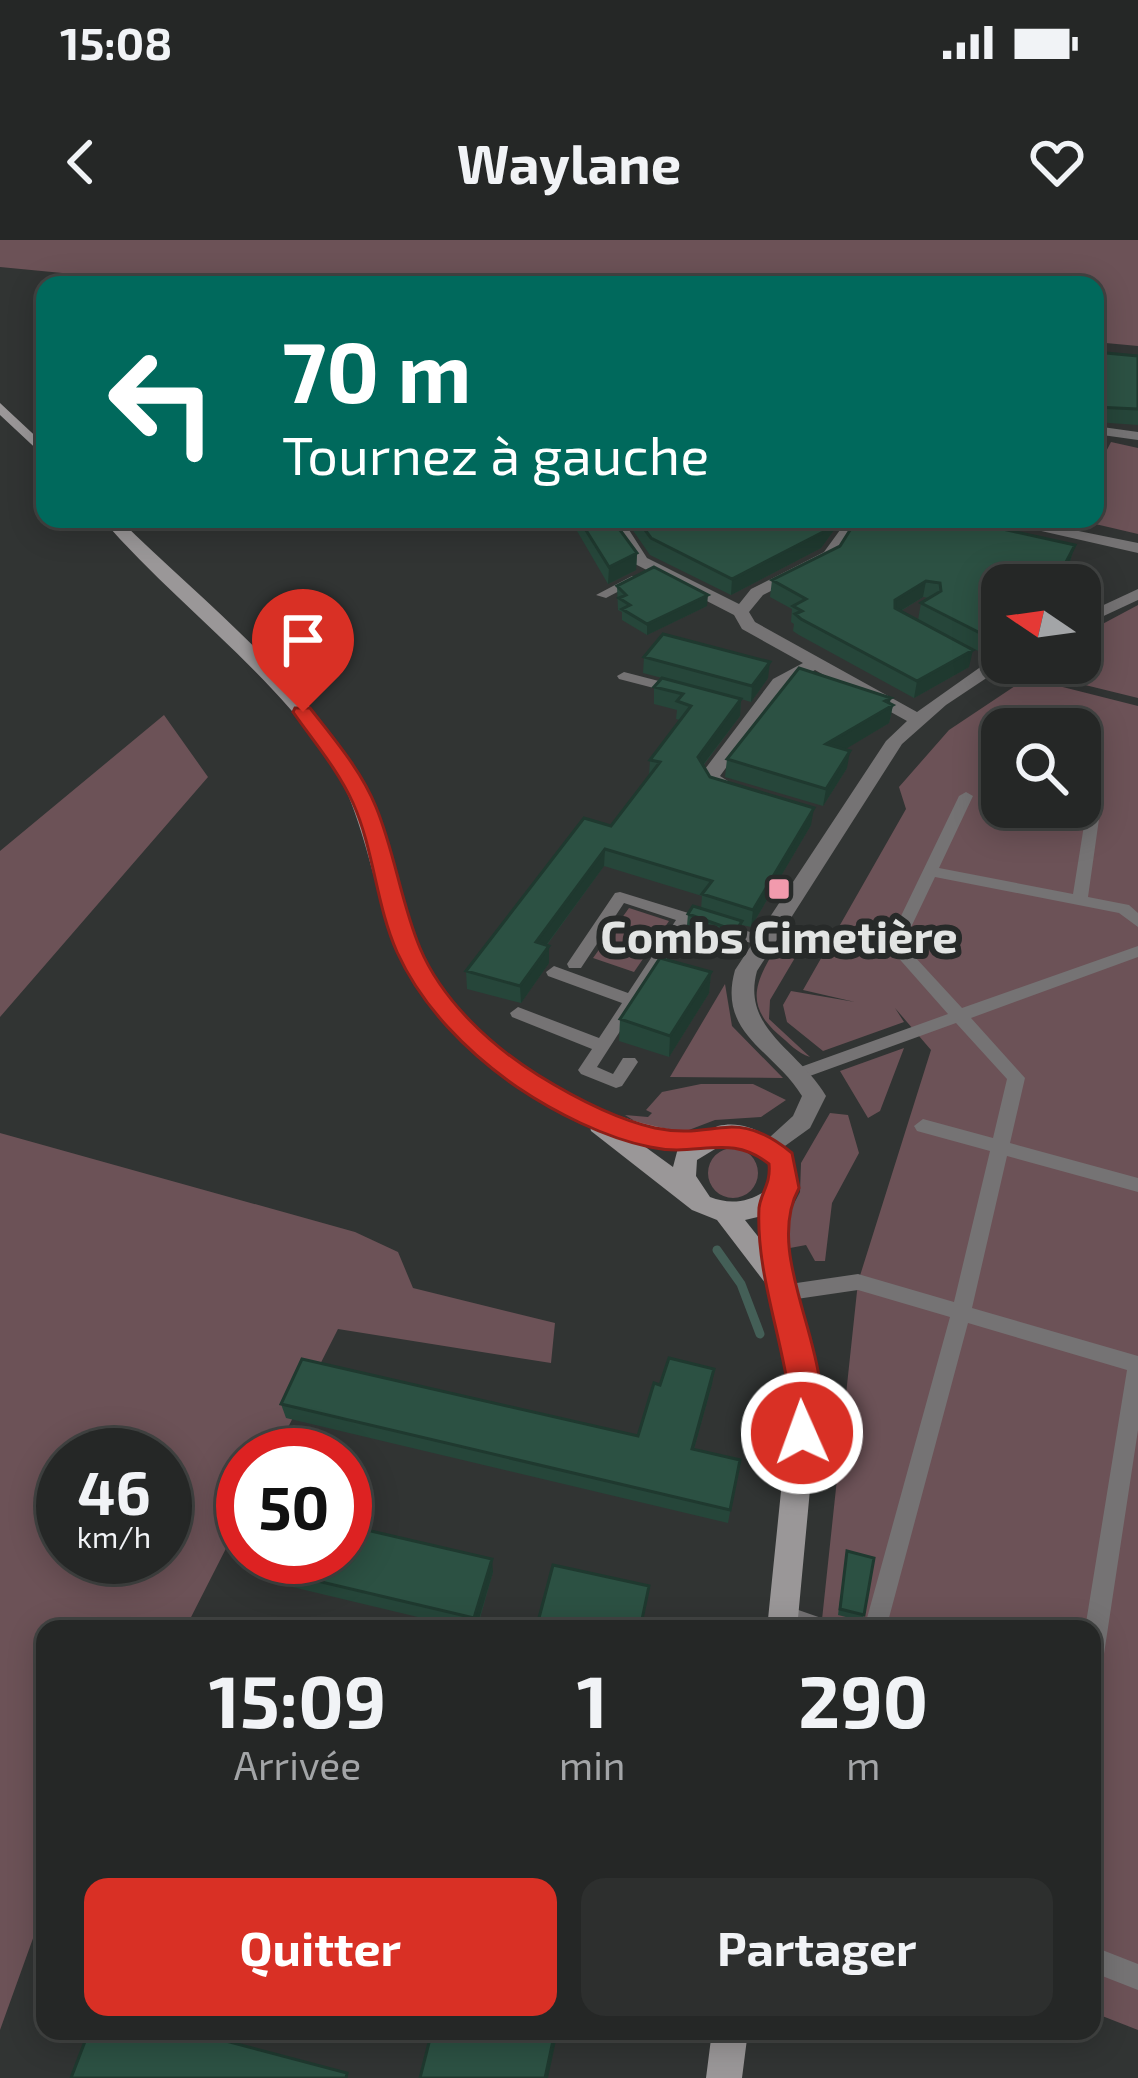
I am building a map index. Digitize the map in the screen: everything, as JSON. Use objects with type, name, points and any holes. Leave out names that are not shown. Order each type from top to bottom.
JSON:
[{"type":"main road","points":[[0,407],[36,444]]},
{"type":"main road","points":[[119,528],[303,712],[338,757],[365,805],[409,952],[457,1025],[526,1080],[583,1111],[650,1137],[699,1143],[738,1134],[771,1147],[787,1174],[773,1204],[782,1290],[805,1393],[783,1620]]},
{"type":"main road","points":[[583,1111],[700,1203],[726,1213],[758,1212],[773,1204]]},
{"type":"main road","points":[[688,1191],[682,1169],[699,1143]]},
{"type":"main road","points":[[726,1213],[782,1290]]},
{"type":"main road","points":[[724,2078],[729,2040]]},
{"type":"street","points":[[1104,431],[1138,436]]},
{"type":"street","points":[[620,528],[641,561],[741,612],[748,625],[918,720]]},
{"type":"street","points":[[741,612],[758,592],[830,555],[849,528]]},
{"type":"street","points":[[1058,528],[1138,548]]},
{"type":"street","points":[[1101,612],[1138,594]]},
{"type":"street","points":[[761,800],[719,788],[709,777],[779,683],[814,663]]},
{"type":"street","points":[[771,1147],[802,1122],[814,1096],[801,1073],[753,1028],[741,1007],[741,982],[830,820],[918,720],[981,669]]},
{"type":"lane","points":[[602,595],[657,569]]},
{"type":"lane","points":[[624,676],[690,694]]},
{"type":"lane","points":[[734,706],[756,712]]},
{"type":"lane","points":[[877,1620],[961,1312],[1016,1078],[895,945],[966,796]]},
{"type":"lane","points":[[1080,900],[1091,828]]},
{"type":"lane","points":[[930,871],[1124,909],[1138,922]]},
{"type":"lane","points":[[574,964],[620,897],[764,943]]},
{"type":"lane","points":[[629,1062],[616,1082],[587,1070],[685,918]]},
{"type":"lane","points":[[801,1073],[1138,951]]},
{"type":"lane","points":[[554,972],[632,1000]]},
{"type":"lane","points":[[518,1013],[602,1046]]},
{"type":"lane","points":[[923,1126],[1138,1185]]},
{"type":"lane","points":[[782,1290],[858,1282],[1138,1365],[1097,1620]]},
{"type":"lane","points":[[1101,1963],[1138,1977]]},
{"type":"shaded area","points":[[0,240],[1138,240],[1138,346],[1104,343],[1104,276],[94,276],[0,267]]},
{"type":"shaded area","points":[[1111,442],[1138,448],[1138,534],[1104,526],[1104,456]]},
{"type":"shaded area","points":[[1138,605],[1138,698],[1081,684],[1101,684],[1101,625]]},
{"type":"shaded area","points":[[1018,684],[1051,684],[1138,706],[1138,2030],[1101,2016],[1101,1620],[822,1620],[858,1282],[931,1050],[895,1008],[904,1022],[823,1051],[787,1022],[783,1005],[791,991],[855,1002],[803,990],[906,809],[899,787],[949,730],[981,709],[981,828],[1101,828],[1101,708],[982,708]]},
{"type":"shaded area","points":[[164,715],[208,777],[0,1017],[0,851]]},
{"type":"shaded area","points":[[629,908],[669,921],[634,972],[593,958]]},
{"type":"shaded area","points":[[776,948],[796,956],[770,1000],[769,1019],[810,1057],[768,1023],[757,1003],[759,983]]},
{"type":"shaded area","points":[[725,984],[732,1026],[783,1078],[670,1077]]},
{"type":"shaded area","points":[[904,1048],[880,1111],[868,1118],[840,1071]]},
{"type":"shaded area","points":[[701,1084],[753,1084],[786,1100],[761,1117],[715,1120],[681,1133],[641,1125],[625,1115],[648,1117],[652,1113],[646,1110],[662,1092]]},
{"type":"shaded area","points":[[830,1113],[848,1115],[859,1153],[832,1203],[825,1261],[815,1261],[806,1245],[790,1248],[785,1221],[800,1192],[801,1163]]},
{"type":"shaded area","points":[[0,1133],[355,1232],[398,1252],[413,1288],[555,1323],[551,1363],[338,1329],[288,1428],[216,1428],[216,1568],[190,1620],[36,1620],[36,1930],[0,2030]]},
{"type":"shaded area","points":[[733,1148],[750,1156],[758,1173],[750,1190],[733,1198],[716,1190],[708,1173],[716,1156]]},
{"type":"building","points":[[1104,353],[1138,356],[1138,409],[1104,407]]},
{"type":"building","points":[[585,528],[619,528],[637,553],[609,567]]},
{"type":"building","points":[[644,528],[826,528],[732,579],[651,538]]},
{"type":"building","points":[[851,528],[1008,528],[1075,545],[1065,564],[981,564],[981,633],[921,603],[941,591],[940,583],[926,581],[895,600],[895,608],[973,650],[917,681],[801,619],[795,614],[802,611],[793,606],[806,599],[772,580],[840,546]]},
{"type":"building","points":[[654,567],[708,595],[647,624],[622,609],[630,605],[619,598],[626,595],[617,586]]},
{"type":"building","points":[[663,634],[770,662],[752,686],[644,657]]},
{"type":"building","points":[[799,668],[891,698],[885,701],[893,705],[826,744],[850,751],[826,789],[727,759]]},
{"type":"building","points":[[662,678],[741,699],[698,757],[710,777],[814,808],[753,910],[702,894],[712,881],[605,849],[536,942],[549,946],[520,986],[466,971],[584,818],[611,826],[660,762],[650,760],[691,706],[677,701],[683,694],[654,687]]},
{"type":"building","points":[[693,906],[742,921],[736,931],[688,914]]},
{"type":"building","points":[[660,958],[711,972],[670,1036],[620,1019]]},
{"type":"building","points":[[669,1358],[714,1369],[692,1449],[740,1460],[730,1510],[281,1404],[302,1359],[638,1436],[654,1383],[660,1385]]},
{"type":"building","points":[[372,1531],[492,1559],[474,1618],[330,1584],[372,1584]]},
{"type":"building","points":[[847,1551],[874,1558],[864,1615],[840,1609]]},
{"type":"building","points":[[553,1565],[649,1586],[642,1620],[538,1620]]},
{"type":"building","points":[[86,2040],[222,2040],[347,2073],[346,2078],[71,2078]]},
{"type":"building","points":[[430,2040],[553,2040],[545,2078],[420,2078]]},
{"type":"waterway","points":[[717,1250],[741,1284],[760,1334]]},
{"type":"place","name":"Combs Cimetière","points":[[779,889]]},
{"type":"route","points":[[303,712],[338,757],[365,805],[409,952],[457,1025],[526,1080],[583,1111],[650,1137],[699,1143],[722,1134],[756,1138],[783,1160],[785,1188],[773,1204],[781,1286],[805,1393],[802,1433]]}]
